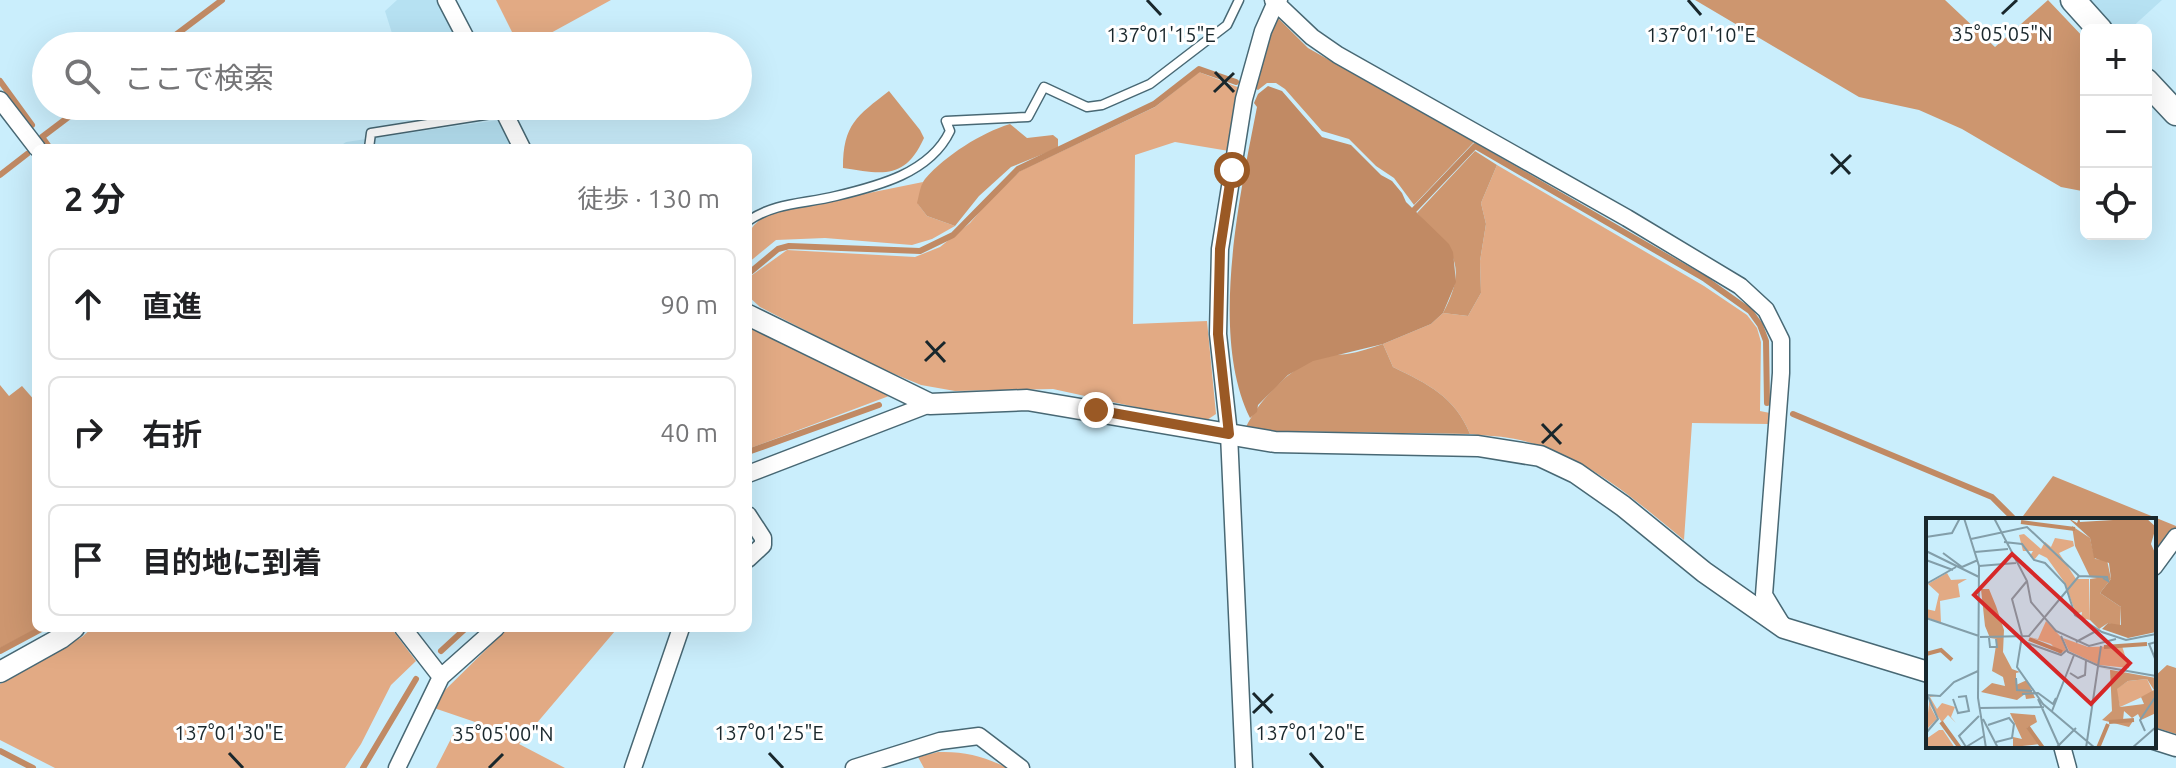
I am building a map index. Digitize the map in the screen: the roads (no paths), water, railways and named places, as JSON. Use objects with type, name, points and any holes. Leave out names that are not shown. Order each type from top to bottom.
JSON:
[{"type":"main road","points":[[2073,0],[2095,24]]},
{"type":"main road","points":[[2152,87],[2176,113]]},
{"type":"street","points":[[446,0],[463,32]]},
{"type":"street","points":[[1244,768],[1229,434],[1218,334],[1220,249],[1244,99],[1263,31],[1276,1],[1312,37],[1338,55],[1627,218],[1740,286],[1766,310],[1781,340],[1781,373],[1764,595],[1784,628]]},
{"type":"street","points":[[0,100],[34,144]]},
{"type":"street","points":[[508,120],[520,144]]},
{"type":"street","points":[[752,317],[930,404]]},
{"type":"street","points":[[752,472],[930,404],[1027,400],[1275,442],[1478,446],[1540,456],[1576,473],[1623,506],[1704,572],[1784,628],[1926,671]]},
{"type":"street","points":[[752,521],[763,538],[763,545],[752,555]]},
{"type":"street","points":[[2156,564],[2176,537]]},
{"type":"street","points":[[0,672],[69,632]]},
{"type":"street","points":[[406,632],[441,677]]},
{"type":"street","points":[[397,768],[441,677],[492,632]]},
{"type":"street","points":[[633,768],[680,632]]},
{"type":"street","points":[[854,768],[940,741],[979,736],[1021,768]]},
{"type":"street","points":[[2156,740],[2176,746]]},
{"type":"street","points":[[2063,748],[2068,768]]},
{"type":"lane","points":[[752,218],[764,210],[789,203],[834,197],[890,180],[925,163],[944,145],[950,131],[946,121],[1028,117],[1044,87],[1087,107],[1102,105],[1126,95],[1150,84],[1227,25],[1239,0]]},
{"type":"lane","points":[[370,144],[371,133],[442,120]]},
{"type":"waterway","points":[[180,32],[222,0]]},
{"type":"waterway","points":[[752,271],[778,249],[789,246],[920,251],[953,235],[1018,169],[1154,104],[1199,69],[1236,82]]},
{"type":"waterway","points":[[0,81],[32,125]]},
{"type":"waterway","points":[[47,144],[42,137],[64,120]]},
{"type":"waterway","points":[[1414,210],[1475,146],[1705,279],[1750,311],[1766,341],[1767,403]]},
{"type":"waterway","points":[[0,175],[27,154]]},
{"type":"waterway","points":[[752,451],[879,405]]},
{"type":"waterway","points":[[1793,414],[1992,497],[2013,518]]},
{"type":"waterway","points":[[0,651],[36,632]]},
{"type":"waterway","points":[[441,651],[462,632]]},
{"type":"waterway","points":[[363,768],[416,679]]},
{"type":"waterway","points":[[0,751],[33,768]]}]
